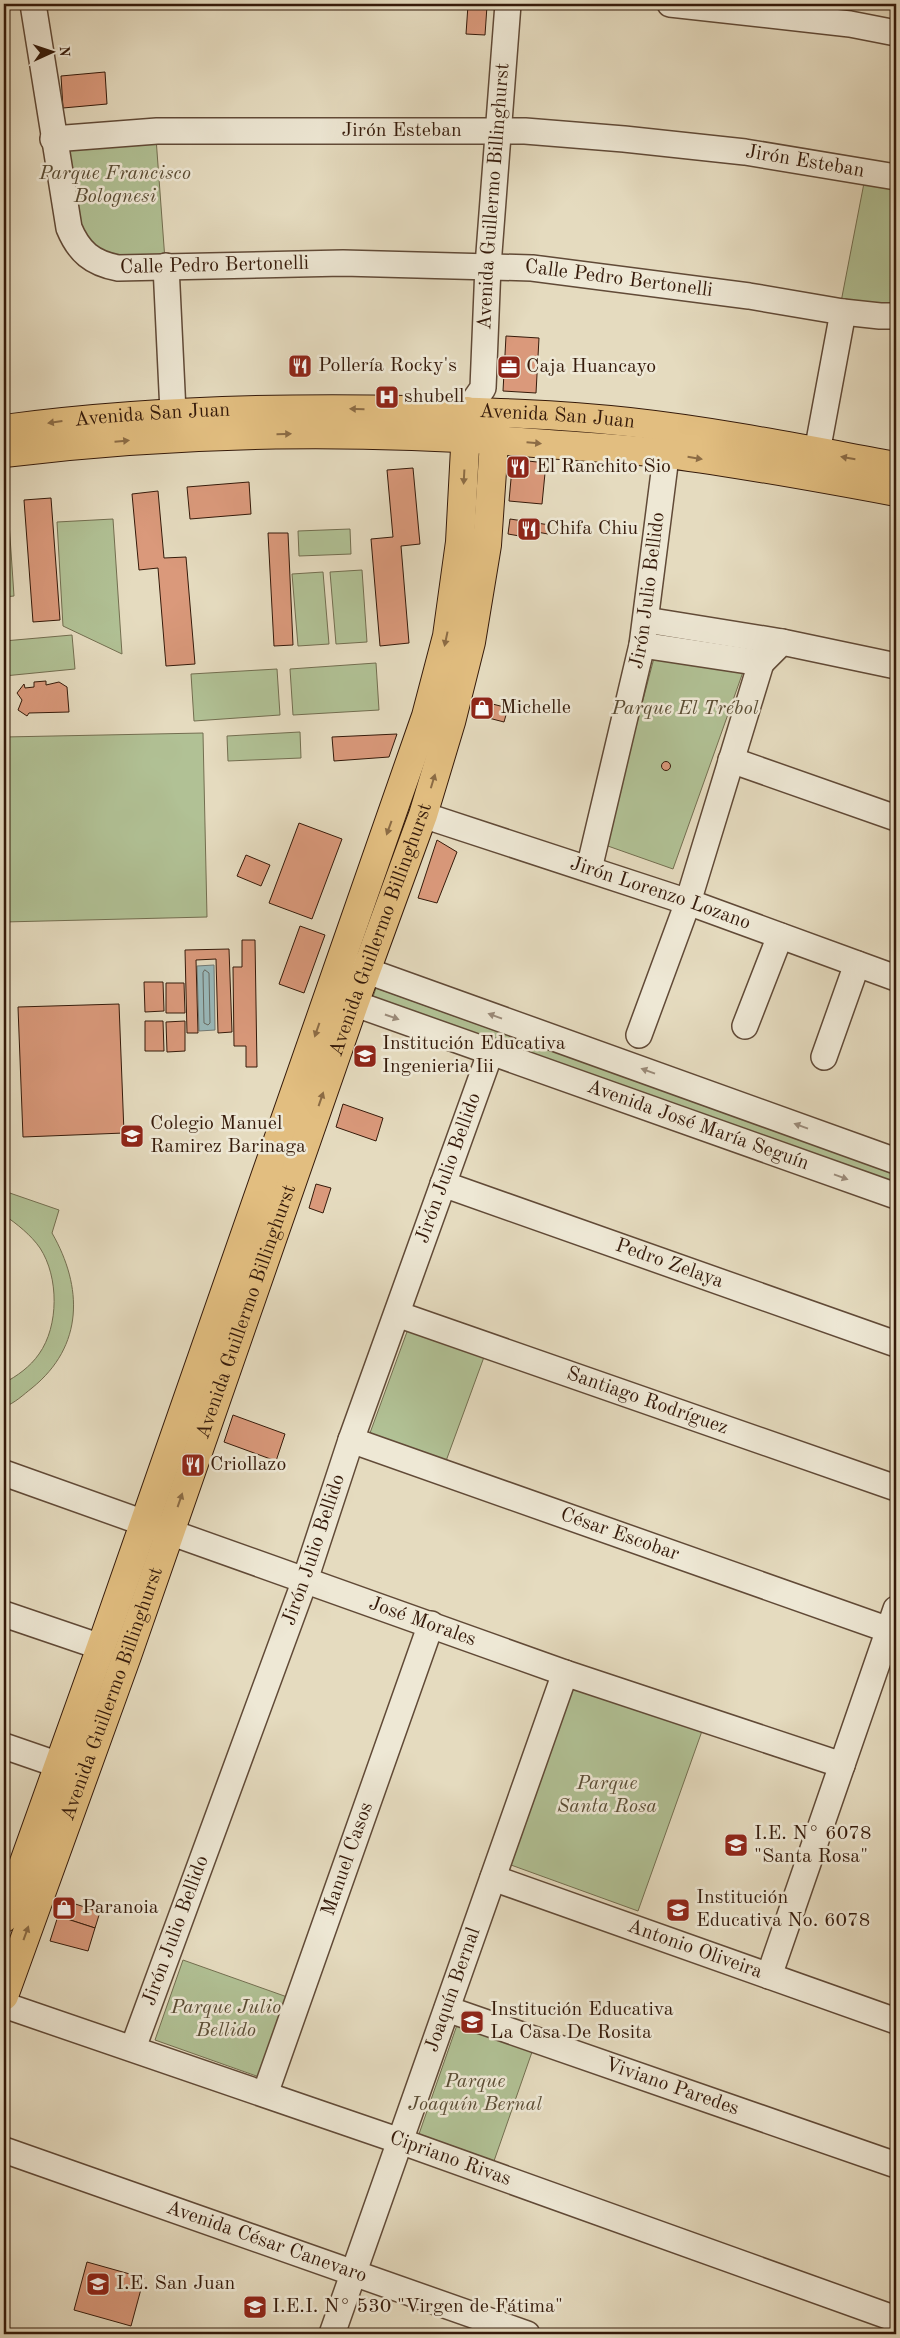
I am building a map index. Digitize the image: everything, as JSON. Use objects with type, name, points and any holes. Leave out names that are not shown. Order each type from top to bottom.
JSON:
[{"type":"main road","name":"Avenida San Juan","points":[[4,429],[76,420],[173,412],[320,408],[466,424],[495,440],[668,441],[816,452],[896,466]]},
{"type":"main road","name":"Avenida San Juan","points":[[4,454],[173,436],[320,433],[466,424],[496,413],[628,422],[668,441],[896,492]]},
{"type":"main road","name":"Avenida Guillermo Billinghurst","points":[[4,1996],[128,1656],[169,1532],[354,1004],[423,814],[451,722],[471,642],[486,545],[496,413]]},
{"type":"main road","name":"Avenida Guillermo Billinghurst","points":[[5,1909],[101,1647],[423,725],[447,636],[460,542],[466,424]]},
{"type":"street","points":[[33,4],[54,139]]},
{"type":"street","name":"Avenida Guillermo Billinghurst","points":[[466,424],[482,388],[488,266],[500,131],[508,4]]},
{"type":"street","points":[[670,4],[854,14],[896,33]]},
{"type":"street","name":"Jirón Esteban","points":[[54,139],[157,131],[500,131],[624,139],[736,151],[896,177]]},
{"type":"street","name":"Calle Pedro Bertonelli","points":[[54,139],[69,228],[75,242],[84,255],[101,265],[118,268],[343,263],[532,268],[656,283],[843,312],[896,316]]},
{"type":"street","points":[[166,266],[173,412]]},
{"type":"street","points":[[816,452],[843,312]]},
{"type":"street","points":[[482,388],[496,413]]},
{"type":"street","name":"Jirón Julio Bellido","points":[[589,869],[642,645],[668,441]]},
{"type":"street","points":[[646,620],[782,642],[896,666]]},
{"type":"street","points":[[639,1036],[688,902],[761,663],[782,642]]},
{"type":"street","points":[[642,645],[761,663]]},
{"type":"street","points":[[731,760],[896,818]]},
{"type":"street","name":"Jirón Lorenzo Lozano","points":[[423,814],[688,902],[896,978]]},
{"type":"street","points":[[745,1026],[780,936]]},
{"type":"street","name":"Avenida José María Seguín","points":[[341,961],[896,1161]]},
{"type":"street","points":[[824,1057],[857,964]]},
{"type":"street","name":"Avenida José María Seguín","points":[[329,995],[896,1196]]},
{"type":"street","name":"Jirón Julio Bellido","points":[[133,2048],[305,1580],[351,1440],[398,1314],[442,1184],[491,1051]]},
{"type":"street","name":"Pedro Zelaya","points":[[442,1184],[896,1344]]},
{"type":"street","name":"Santiago Rodríguez","points":[[398,1314],[896,1488]]},
{"type":"street","name":"César Escobar","points":[[351,1440],[893,1620]]},
{"type":"street","name":"José Morales","points":[[4,1473],[565,1673],[842,1765]]},
{"type":"street","points":[[4,1614],[101,1647]]},
{"type":"street","points":[[769,1976],[893,1620]]},
{"type":"street","name":"Manuel Casos","points":[[265,2094],[431,1624]]},
{"type":"street","name":"Joaquín Bernal","points":[[332,2334],[565,1673]]},
{"type":"street","points":[[4,1746],[59,1765]]},
{"type":"street","name":"Antonio Oliveira","points":[[493,1878],[896,2021]]},
{"type":"street","name":"Cipriano Rivas","points":[[4,2005],[400,2141],[896,2319]]},
{"type":"street","name":"Viviano Paredes","points":[[447,2009],[896,2165]]},
{"type":"street","name":"Avenida César Canevaro","points":[[4,2150],[527,2334]]},
{"type":"green space","name":"Parque Francisco Bolognesi","points":[[156,138],[165,260],[117,262],[84,242],[64,145]]},
{"type":"green space","points":[[864,183],[896,190],[896,310],[841,302]]},
{"type":"green space","points":[[113,519],[122,654],[63,626],[57,522]]},
{"type":"green space","points":[[4,522],[9,522],[14,596],[4,597]]},
{"type":"green space","points":[[350,529],[351,554],[299,556],[298,531]]},
{"type":"green space","points":[[362,570],[367,642],[336,644],[330,572]]},
{"type":"green space","points":[[323,572],[329,644],[298,646],[292,574]]},
{"type":"green space","points":[[72,635],[75,669],[4,676],[4,641]]},
{"type":"green space","name":"Parque El Trébol","points":[[654,658],[743,672],[673,869],[605,845]]},
{"type":"green space","points":[[376,663],[379,710],[293,715],[290,669]]},
{"type":"green space","points":[[277,669],[280,715],[194,721],[191,674]]},
{"type":"green space","points":[[300,732],[301,758],[228,761],[227,736]]},
{"type":"green space","points":[[203,733],[207,917],[4,922],[4,737]]},
{"type":"green space","points":[[376,988],[896,1174],[896,1189],[372,1000]]},
{"type":"green space","points":[[4,1191],[59,1210],[52,1233],[62,1253],[69,1274],[73,1295],[73,1315],[69,1335],[61,1354],[49,1371],[22,1396],[4,1407],[4,1383],[32,1363],[46,1343],[53,1316],[54,1301],[51,1273],[40,1248],[19,1226],[4,1215]]},
{"type":"green space","points":[[408,1329],[484,1357],[446,1461],[370,1433]]},
{"type":"green space","name":"Parque Santa Rosa","points":[[574,1685],[702,1731],[638,1911],[511,1865]]},
{"type":"green space","name":"Parque Julio Bellido","points":[[183,1960],[290,1998],[262,2078],[155,2040]]},
{"type":"green space","name":"Parque Joaquín Bernal","points":[[457,2025],[532,2052],[494,2161],[419,2134]]},
{"type":"water","points":[[214,965],[215,1030],[199,1031],[197,966]]},
{"type":"building","points":[[468,5],[487,6],[485,35],[466,34]]},
{"type":"building","points":[[105,72],[107,104],[63,108],[61,76]]},
{"type":"building","points":[[506,336],[539,338],[536,393],[503,391]]},
{"type":"building","points":[[519,460],[546,463],[542,504],[509,501],[512,468]]},
{"type":"building","points":[[413,468],[420,544],[401,546],[409,643],[380,646],[371,539],[393,537],[387,470]]},
{"type":"building","points":[[249,482],[251,514],[190,519],[187,487]]},
{"type":"building","points":[[158,491],[164,558],[186,557],[195,664],[166,666],[158,568],[139,570],[132,494]]},
{"type":"building","points":[[51,498],[60,620],[33,622],[24,500]]},
{"type":"building","name":"Chifa Chiu","points":[[510,519],[550,525],[548,534],[537,532],[537,539],[508,534]]},
{"type":"building","points":[[268,533],[288,533],[293,645],[274,646]]},
{"type":"building","points":[[46,681],[46,685],[59,682],[67,687],[69,712],[29,713],[27,716],[18,710],[22,700],[17,693],[24,684],[25,688],[34,687],[34,682]]},
{"type":"building","points":[[481,701],[508,708],[504,722],[477,715]]},
{"type":"building","points":[[397,734],[389,757],[334,761],[332,737]]},
{"type":"building","points":[[666,761],[671,766],[666,771],[661,766]]},
{"type":"building","points":[[299,823],[342,839],[312,919],[269,903]]},
{"type":"building","points":[[437,840],[457,852],[437,903],[418,898]]},
{"type":"building","points":[[246,855],[270,865],[261,886],[237,876]]},
{"type":"building","points":[[300,926],[325,935],[304,993],[279,984]]},
{"type":"building","points":[[242,940],[255,940],[257,1067],[246,1067],[246,1046],[234,1046],[233,967],[242,967]]},
{"type":"building","points":[[229,949],[232,1032],[218,1033],[216,959],[196,960],[198,1033],[187,1033],[185,950]]},
{"type":"building","points":[[144,982],[163,982],[164,1011],[145,1012]]},
{"type":"building","points":[[166,983],[184,983],[185,1013],[166,1013]]},
{"type":"building","points":[[119,1004],[124,1133],[23,1137],[18,1007]]},
{"type":"building","points":[[145,1021],[163,1021],[164,1051],[145,1051]]},
{"type":"building","points":[[185,1021],[185,1051],[167,1052],[166,1022]]},
{"type":"building","points":[[343,1104],[383,1118],[376,1141],[336,1127]]},
{"type":"building","points":[[316,1184],[331,1188],[323,1213],[309,1208]]},
{"type":"building","points":[[233,1415],[285,1434],[276,1461],[224,1442]]},
{"type":"building","points":[[63,1900],[100,1912],[95,1928],[58,1916]]},
{"type":"building","points":[[58,1916],[95,1928],[88,1951],[50,1941]]},
{"type":"building","points":[[87,2262],[144,2278],[131,2326],[74,2310]]},
{"type":"place","name":"Pollería Rocky's","points":[[300,366]]},
{"type":"place","name":"Caja Huancayo","points":[[509,367]]},
{"type":"place","name":"shubell","points":[[387,397]]},
{"type":"place","name":"El Ranchito Sio","points":[[518,467]]},
{"type":"place","name":"Chifa Chiu","points":[[529,529]]},
{"type":"place","name":"Michelle","points":[[482,708]]},
{"type":"place","name":"Institución Educativa Ingenieria Iii","points":[[365,1056]]},
{"type":"place","name":"Colegio Manuel Ramirez Barinaga","points":[[132,1136]]},
{"type":"place","name":"Criollazo","points":[[193,1465]]},
{"type":"place","name":"I.E. N° 6078 \"Santa Rosa\"","points":[[736,1845]]},
{"type":"place","name":"Paranoia","points":[[64,1908]]},
{"type":"place","name":"Institución Educativa No. 6078","points":[[678,1910]]},
{"type":"place","name":"Institución Educativa La Casa De Rosita","points":[[472,2022]]},
{"type":"place","name":"I.E. San Juan","points":[[98,2284]]},
{"type":"place","name":"I.E.I. N° 530 \"Virgen de Fátima\"","points":[[255,2307]]}]
